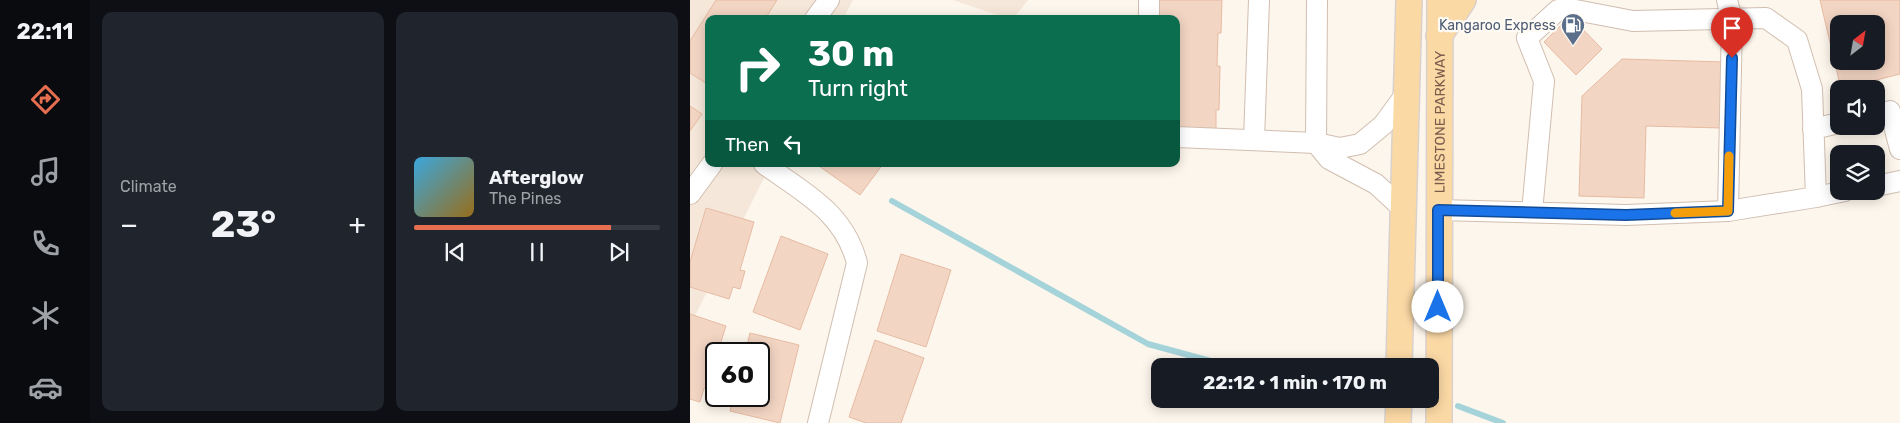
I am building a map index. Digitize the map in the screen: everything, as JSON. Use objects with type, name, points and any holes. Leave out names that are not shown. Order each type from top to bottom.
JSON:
[{"type":"main road","points":[[1399,358],[1409,0]]},
{"type":"main road","name":"LIMESTONE PARKWAY","points":[[1439,423],[1438,210],[1440,0]]},
{"type":"main road","points":[[1439,36],[1463,0]]},
{"type":"main road","points":[[1398,423],[1399,408]]},
{"type":"street","points":[[818,15],[829,0]]},
{"type":"street","points":[[1149,15],[1150,0]]},
{"type":"street","points":[[1254,140],[1259,0]]},
{"type":"street","points":[[1317,0],[1316,143],[1329,159],[1376,184],[1402,208]]},
{"type":"street","points":[[1727,0],[1732,20],[1728,211]]},
{"type":"street","points":[[1532,212],[1544,81],[1527,38],[1558,10],[1570,9],[1633,21],[1766,18],[1797,40],[1812,89],[1816,196]]},
{"type":"street","points":[[1180,137],[1316,143],[1340,148],[1360,144],[1383,125],[1405,95]]},
{"type":"street","points":[[1885,113],[1890,112],[1900,149]]},
{"type":"street","points":[[1813,129],[1830,125]]},
{"type":"street","points":[[690,194],[710,167]]},
{"type":"street","points":[[768,167],[822,206],[840,223],[852,244],[857,264],[818,423]]},
{"type":"street","points":[[1885,184],[1900,181]]},
{"type":"street","points":[[1438,210],[1626,215],[1728,211],[1830,194]]},
{"type":"shaded area","points":[[690,0],[853,0],[845,15],[705,15],[705,167],[770,167],[690,326]]},
{"type":"shaded area","points":[[953,0],[1028,0],[1016,15],[997,15]]},
{"type":"building","points":[[716,0],[777,0],[768,15],[706,15]]},
{"type":"building","points":[[1159,0],[1222,0],[1221,33],[1218,33],[1217,66],[1220,66],[1219,110],[1216,110],[1216,134],[1180,133],[1180,15],[1159,15]]},
{"type":"building","points":[[1820,0],[1900,0],[1900,74],[1876,80],[1839,80],[1837,70],[1885,70],[1885,15],[1830,15],[1830,42]]},
{"type":"building","name":"Kangaroo Express","points":[[1570,16],[1602,49],[1576,75],[1544,42]]},
{"type":"building","points":[[705,17],[705,82],[690,73],[690,41]]},
{"type":"building","points":[[1622,59],[1724,62],[1722,128],[1646,126],[1644,198],[1579,196],[1582,96]]},
{"type":"building","points":[[690,106],[702,114],[690,131]]},
{"type":"building","points":[[820,167],[881,167],[860,195]]},
{"type":"building","points":[[706,208],[754,222],[740,270],[745,271],[740,289],[733,287],[729,299],[690,287],[690,262]]},
{"type":"building","points":[[781,236],[828,254],[800,330],[753,312]]},
{"type":"building","points":[[901,254],[951,270],[926,347],[877,331]]},
{"type":"building","points":[[690,314],[726,326],[721,342],[705,342],[705,388],[700,402],[690,399]]},
{"type":"building","points":[[750,333],[799,345],[780,423],[730,411],[731,407],[770,407],[770,342],[748,342]]},
{"type":"building","points":[[875,340],[924,358],[901,423],[866,423],[849,417]]},
{"type":"waterway","points":[[892,201],[1148,344],[1200,358]]},
{"type":"waterway","points":[[1458,406],[1503,423]]},
{"type":"slow traffic","points":[[1675,213],[1728,211],[1729,156]]},
{"type":"place","name":"Kangaroo Express","points":[[1573,46]]},
{"type":"route","points":[[1438,307],[1438,210],[1626,215],[1728,211],[1732,58]]}]
